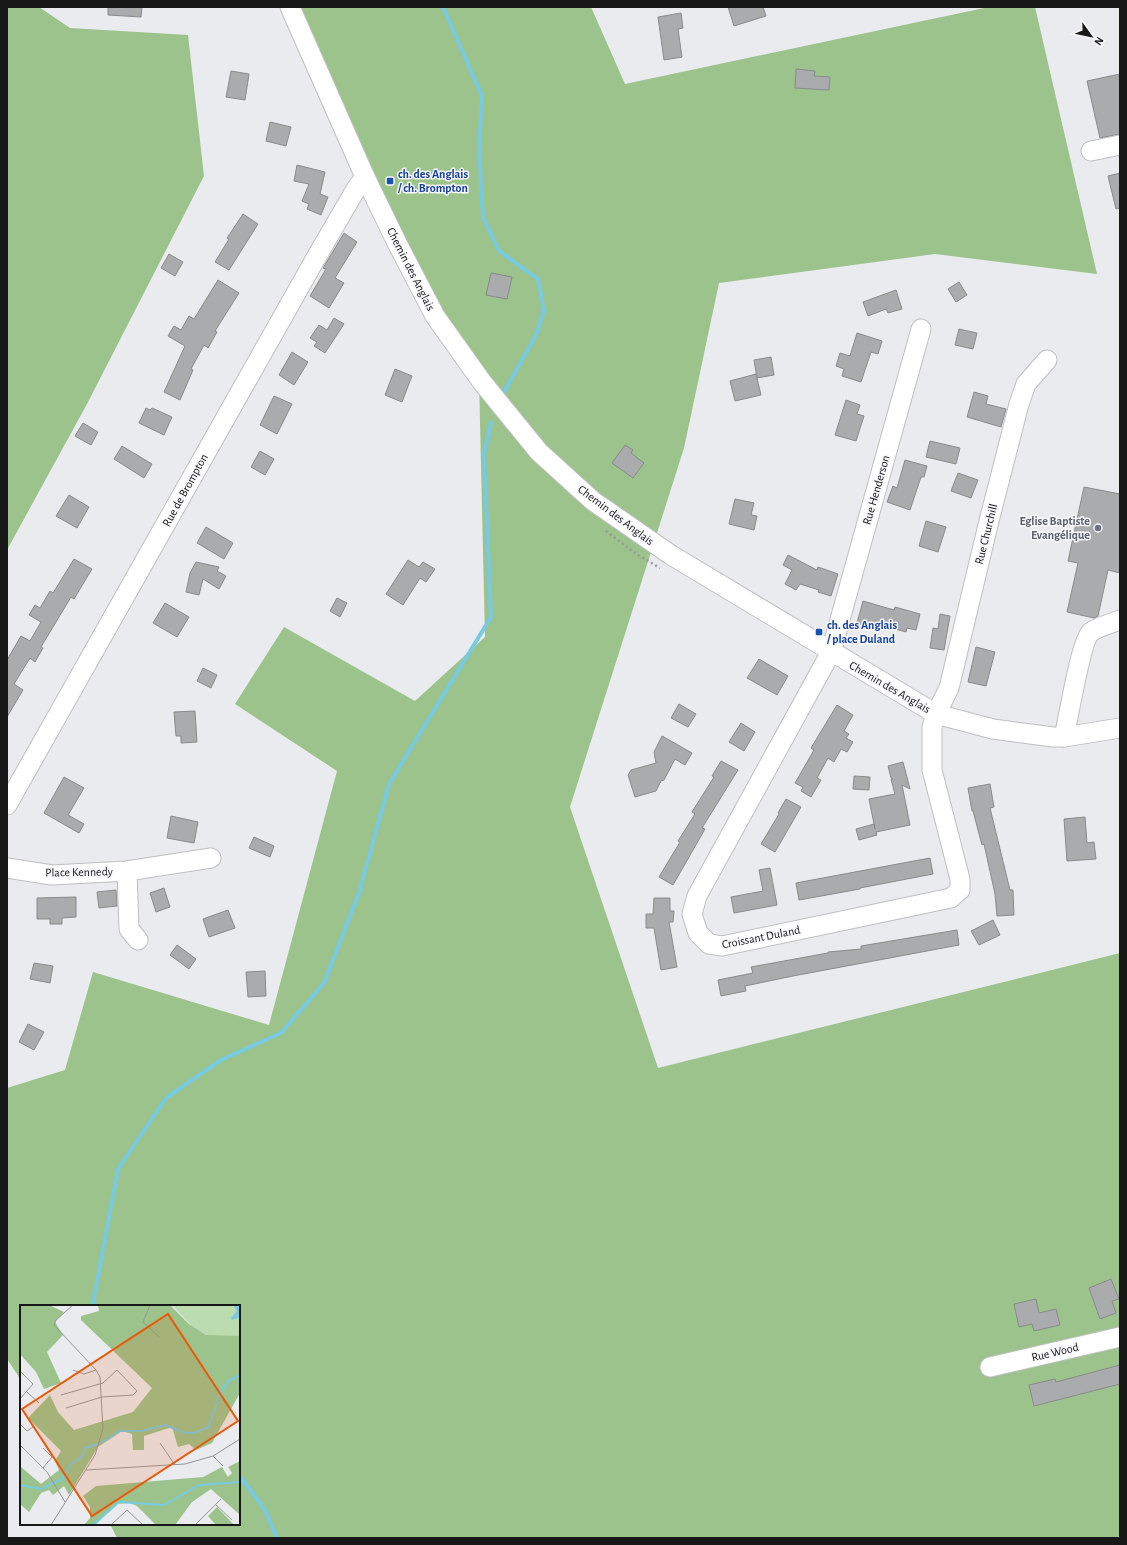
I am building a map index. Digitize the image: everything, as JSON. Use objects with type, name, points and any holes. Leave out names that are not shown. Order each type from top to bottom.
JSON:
[{"type":"street","name":"Chemin des Anglais","points":[[290,7],[365,177],[435,316],[482,382],[539,452],[593,501],[624,524],[671,555],[936,714],[993,729],[1053,737],[1064,737],[1120,728]]},
{"type":"street","points":[[1091,151],[1120,145]]},
{"type":"street","name":"Rue de Brompton","points":[[7,805],[316,256],[356,189],[365,177]]},
{"type":"street","name":"Rue Henderson","points":[[831,652],[921,329]]},
{"type":"street","name":"Rue Churchill","points":[[936,714],[949,688],[1019,404],[1026,384],[1047,360]]},
{"type":"street","points":[[1064,737],[1085,642],[1091,632],[1120,620]]},
{"type":"street","name":"Croissant Duland","points":[[831,652],[697,896],[692,914],[698,933],[709,944],[722,946],[951,898],[960,890],[960,879],[932,770],[932,727],[936,714]]},
{"type":"street","name":"Place Kennedy","points":[[7,868],[52,875],[127,871],[210,858]]},
{"type":"street","name":"Place Kennedy","points":[[127,871],[130,929],[138,940]]},
{"type":"street","name":"Rue Wood","points":[[990,1367],[1120,1337]]},
{"type":"green space","points":[[7,7],[39,7],[70,28],[188,35],[204,176],[87,404],[7,550]]},
{"type":"green space","points":[[297,7],[591,7],[625,84],[989,7],[1035,7],[1097,274],[935,254],[719,283],[684,448],[570,807],[658,1068],[1120,953],[1120,1538],[117,1538],[110,1525],[240,1525],[240,1305],[20,1305],[20,1378],[7,1359],[7,1088],[65,1070],[93,972],[269,1025],[337,771],[235,704],[284,627],[415,701],[485,637],[479,378],[374,187]]},
{"type":"building","points":[[108,7],[142,7],[141,17],[108,15]]},
{"type":"building","points":[[728,7],[763,7],[766,16],[734,26]]},
{"type":"building","points":[[681,13],[683,28],[678,29],[682,57],[664,60],[658,17]]},
{"type":"building","points":[[796,69],[815,71],[814,76],[830,77],[829,90],[795,88]]},
{"type":"building","points":[[231,71],[249,74],[245,100],[226,97]]},
{"type":"building","points":[[1120,74],[1120,134],[1100,138],[1087,81]]},
{"type":"building","points":[[270,122],[291,127],[286,146],[266,141]]},
{"type":"building","points":[[297,165],[325,172],[320,194],[328,197],[321,215],[307,209],[309,204],[302,201],[309,184],[294,181]]},
{"type":"building","points":[[1120,173],[1120,208],[1116,209],[1108,176]]},
{"type":"building","points":[[243,214],[258,224],[229,270],[215,262],[229,239],[227,238]]},
{"type":"building","points":[[344,233],[357,242],[335,278],[344,283],[329,308],[310,296],[326,269],[323,268]]},
{"type":"building","points":[[169,254],[183,262],[175,276],[161,268]]},
{"type":"building","points":[[491,273],[512,277],[507,299],[486,295]]},
{"type":"building","points":[[218,280],[239,293],[215,331],[217,332],[208,348],[204,345],[191,369],[193,370],[180,400],[164,392],[185,346],[168,336],[174,326],[181,330],[189,316],[194,319]]},
{"type":"building","points":[[959,282],[967,295],[956,302],[948,289]]},
{"type":"building","points":[[896,290],[902,309],[888,313],[886,309],[868,316],[863,302]]},
{"type":"building","points":[[334,318],[344,324],[325,353],[314,346],[317,342],[310,338],[319,325],[327,330]]},
{"type":"building","points":[[959,329],[977,333],[973,349],[955,345]]},
{"type":"building","points":[[857,333],[882,341],[878,354],[871,352],[861,382],[842,376],[844,369],[836,366],[840,353],[850,356]]},
{"type":"building","points":[[292,352],[308,362],[294,385],[279,375]]},
{"type":"building","points":[[771,357],[774,375],[757,378],[754,360]]},
{"type":"building","points":[[395,369],[412,376],[402,402],[385,395]]},
{"type":"building","points":[[756,374],[761,395],[735,401],[730,381]]},
{"type":"building","points":[[974,392],[988,396],[986,404],[1006,409],[1001,427],[967,417]]},
{"type":"building","points":[[274,396],[292,404],[277,434],[260,425]]},
{"type":"building","points":[[846,400],[860,405],[857,414],[864,416],[856,441],[835,435]]},
{"type":"building","points":[[146,408],[150,410],[152,408],[172,417],[164,435],[139,423]]},
{"type":"building","points":[[83,423],[98,432],[91,445],[75,436]]},
{"type":"building","points":[[930,441],[960,448],[956,464],[926,457]]},
{"type":"building","points":[[625,445],[633,450],[631,453],[644,463],[633,478],[612,463]]},
{"type":"building","points":[[122,446],[152,464],[144,478],[114,459]]},
{"type":"building","points":[[260,451],[274,459],[265,475],[251,467]]},
{"type":"building","points":[[905,460],[927,466],[924,477],[921,477],[910,510],[887,502],[893,486],[897,488]]},
{"type":"building","points":[[958,473],[978,480],[971,498],[951,491]]},
{"type":"building","name":"Eglise Baptiste Evangélique","points":[[1084,487],[1120,494],[1120,573],[1108,570],[1098,616],[1094,618],[1067,612],[1078,563],[1068,561]]},
{"type":"building","points":[[69,495],[89,507],[77,528],[56,516]]},
{"type":"building","points":[[735,499],[754,503],[751,515],[757,516],[754,530],[729,524]]},
{"type":"building","points":[[926,521],[946,527],[938,552],[919,546]]},
{"type":"building","points":[[206,527],[233,543],[224,559],[197,543]]},
{"type":"building","points":[[788,555],[817,570],[818,567],[838,574],[831,596],[818,592],[819,590],[800,584],[796,590],[785,584],[792,570],[783,565]]},
{"type":"building","points":[[74,559],[92,569],[74,599],[71,597],[41,647],[43,648],[35,662],[30,658],[14,684],[23,690],[7,717],[7,660],[21,636],[30,641],[41,622],[29,615],[35,605],[40,608],[50,591],[53,593]]},
{"type":"building","points":[[408,560],[419,567],[423,562],[435,569],[426,582],[420,578],[403,605],[386,594]]},
{"type":"building","points":[[196,562],[219,567],[217,571],[226,576],[219,589],[203,579],[199,595],[186,592],[190,573]]},
{"type":"building","points":[[337,598],[347,603],[340,617],[330,611]]},
{"type":"building","points":[[863,601],[894,610],[895,607],[920,614],[916,630],[907,628],[906,632],[874,623],[872,628],[857,623]]},
{"type":"building","points":[[165,603],[189,617],[177,637],[153,623]]},
{"type":"building","points":[[940,614],[950,616],[944,650],[930,648],[933,628],[938,629]]},
{"type":"building","points":[[976,647],[995,652],[986,686],[968,682]]},
{"type":"building","points":[[759,659],[788,676],[777,695],[747,678]]},
{"type":"building","points":[[203,668],[217,675],[211,688],[197,681]]},
{"type":"building","points":[[679,704],[696,714],[688,727],[671,718]]},
{"type":"building","points":[[837,705],[853,715],[844,731],[849,734],[846,738],[853,742],[847,752],[841,749],[834,762],[828,758],[817,778],[821,780],[811,797],[801,791],[803,787],[795,783],[814,750],[811,748]]},
{"type":"building","points":[[195,711],[197,742],[181,743],[181,736],[176,736],[174,712]]},
{"type":"building","points":[[741,723],[755,732],[744,751],[729,742]]},
{"type":"building","points":[[662,736],[692,753],[685,765],[675,759],[664,780],[661,781],[656,791],[635,797],[628,775],[631,770],[656,763],[654,752]]},
{"type":"building","points":[[721,761],[738,770],[702,828],[705,829],[673,885],[659,877],[680,842],[678,841],[695,814],[692,812],[714,777],[712,776]]},
{"type":"building","points":[[903,762],[910,789],[902,785],[910,825],[876,832],[877,835],[859,840],[856,829],[874,824],[869,799],[895,794],[891,779],[893,779],[891,778],[888,766]]},
{"type":"building","points":[[854,776],[870,777],[869,790],[853,789]]},
{"type":"building","points":[[64,777],[84,788],[68,815],[84,824],[79,833],[44,813]]},
{"type":"building","points":[[990,784],[994,807],[990,808],[1010,890],[1013,890],[1014,915],[997,916],[995,894],[984,844],[982,845],[972,811],[968,788]]},
{"type":"building","points":[[786,799],[801,807],[775,852],[761,844]]},
{"type":"building","points":[[171,816],[198,822],[194,843],[167,838]]},
{"type":"building","points":[[1085,817],[1087,843],[1094,842],[1096,859],[1067,861],[1064,819]]},
{"type":"building","points":[[254,837],[274,846],[270,857],[249,848]]},
{"type":"building","points":[[930,858],[933,874],[799,900],[796,883]]},
{"type":"building","points":[[770,868],[777,905],[734,913],[731,897],[763,891],[759,870]]},
{"type":"building","points":[[164,888],[170,907],[156,912],[150,893]]},
{"type":"building","points":[[116,890],[117,906],[99,908],[97,892]]},
{"type":"building","points":[[76,897],[76,917],[62,918],[62,924],[50,924],[50,919],[37,919],[37,898]]},
{"type":"building","points":[[654,898],[670,898],[670,911],[674,911],[673,922],[669,922],[677,967],[661,970],[654,928],[646,928],[646,914],[653,914]]},
{"type":"building","points":[[228,910],[235,928],[209,937],[203,919]]},
{"type":"building","points":[[993,920],[1000,935],[979,945],[971,931]]},
{"type":"building","points":[[957,930],[959,945],[745,986],[746,991],[721,996],[718,980],[753,973],[751,967],[828,952],[861,949],[861,946]]},
{"type":"building","points":[[177,945],[196,959],[189,969],[170,955]]},
{"type":"building","points":[[34,963],[53,966],[50,983],[30,979]]},
{"type":"building","points":[[265,971],[266,996],[248,997],[246,972]]},
{"type":"building","points":[[28,1024],[44,1032],[34,1050],[19,1042]]},
{"type":"building","points":[[1111,1279],[1119,1299],[1112,1301],[1116,1313],[1100,1319],[1089,1288]]},
{"type":"building","points":[[1036,1299],[1039,1313],[1056,1309],[1060,1325],[1034,1331],[1032,1324],[1019,1327],[1014,1304]]},
{"type":"building","points":[[1120,1365],[1120,1384],[1034,1406],[1029,1385],[1055,1379],[1056,1382]]},
{"type":"waterway","points":[[443,7],[482,96],[479,149],[483,217],[499,251],[538,279],[544,311],[536,335],[504,392]]},
{"type":"waterway","points":[[94,1305],[93,1303],[118,1169],[166,1098],[221,1060],[281,1033],[324,983],[359,893],[389,784],[491,617],[484,454],[491,422]]},
{"type":"waterway","points":[[240,1476],[265,1510],[277,1538]]},
{"type":"place","name":"ch. des Anglais / ch. Brompton","points":[[390,181]]},
{"type":"place","name":"Eglise Baptiste Evangélique","points":[[1098,528]]},
{"type":"place","name":"ch. des Anglais / place Duland","points":[[819,632]]}]
